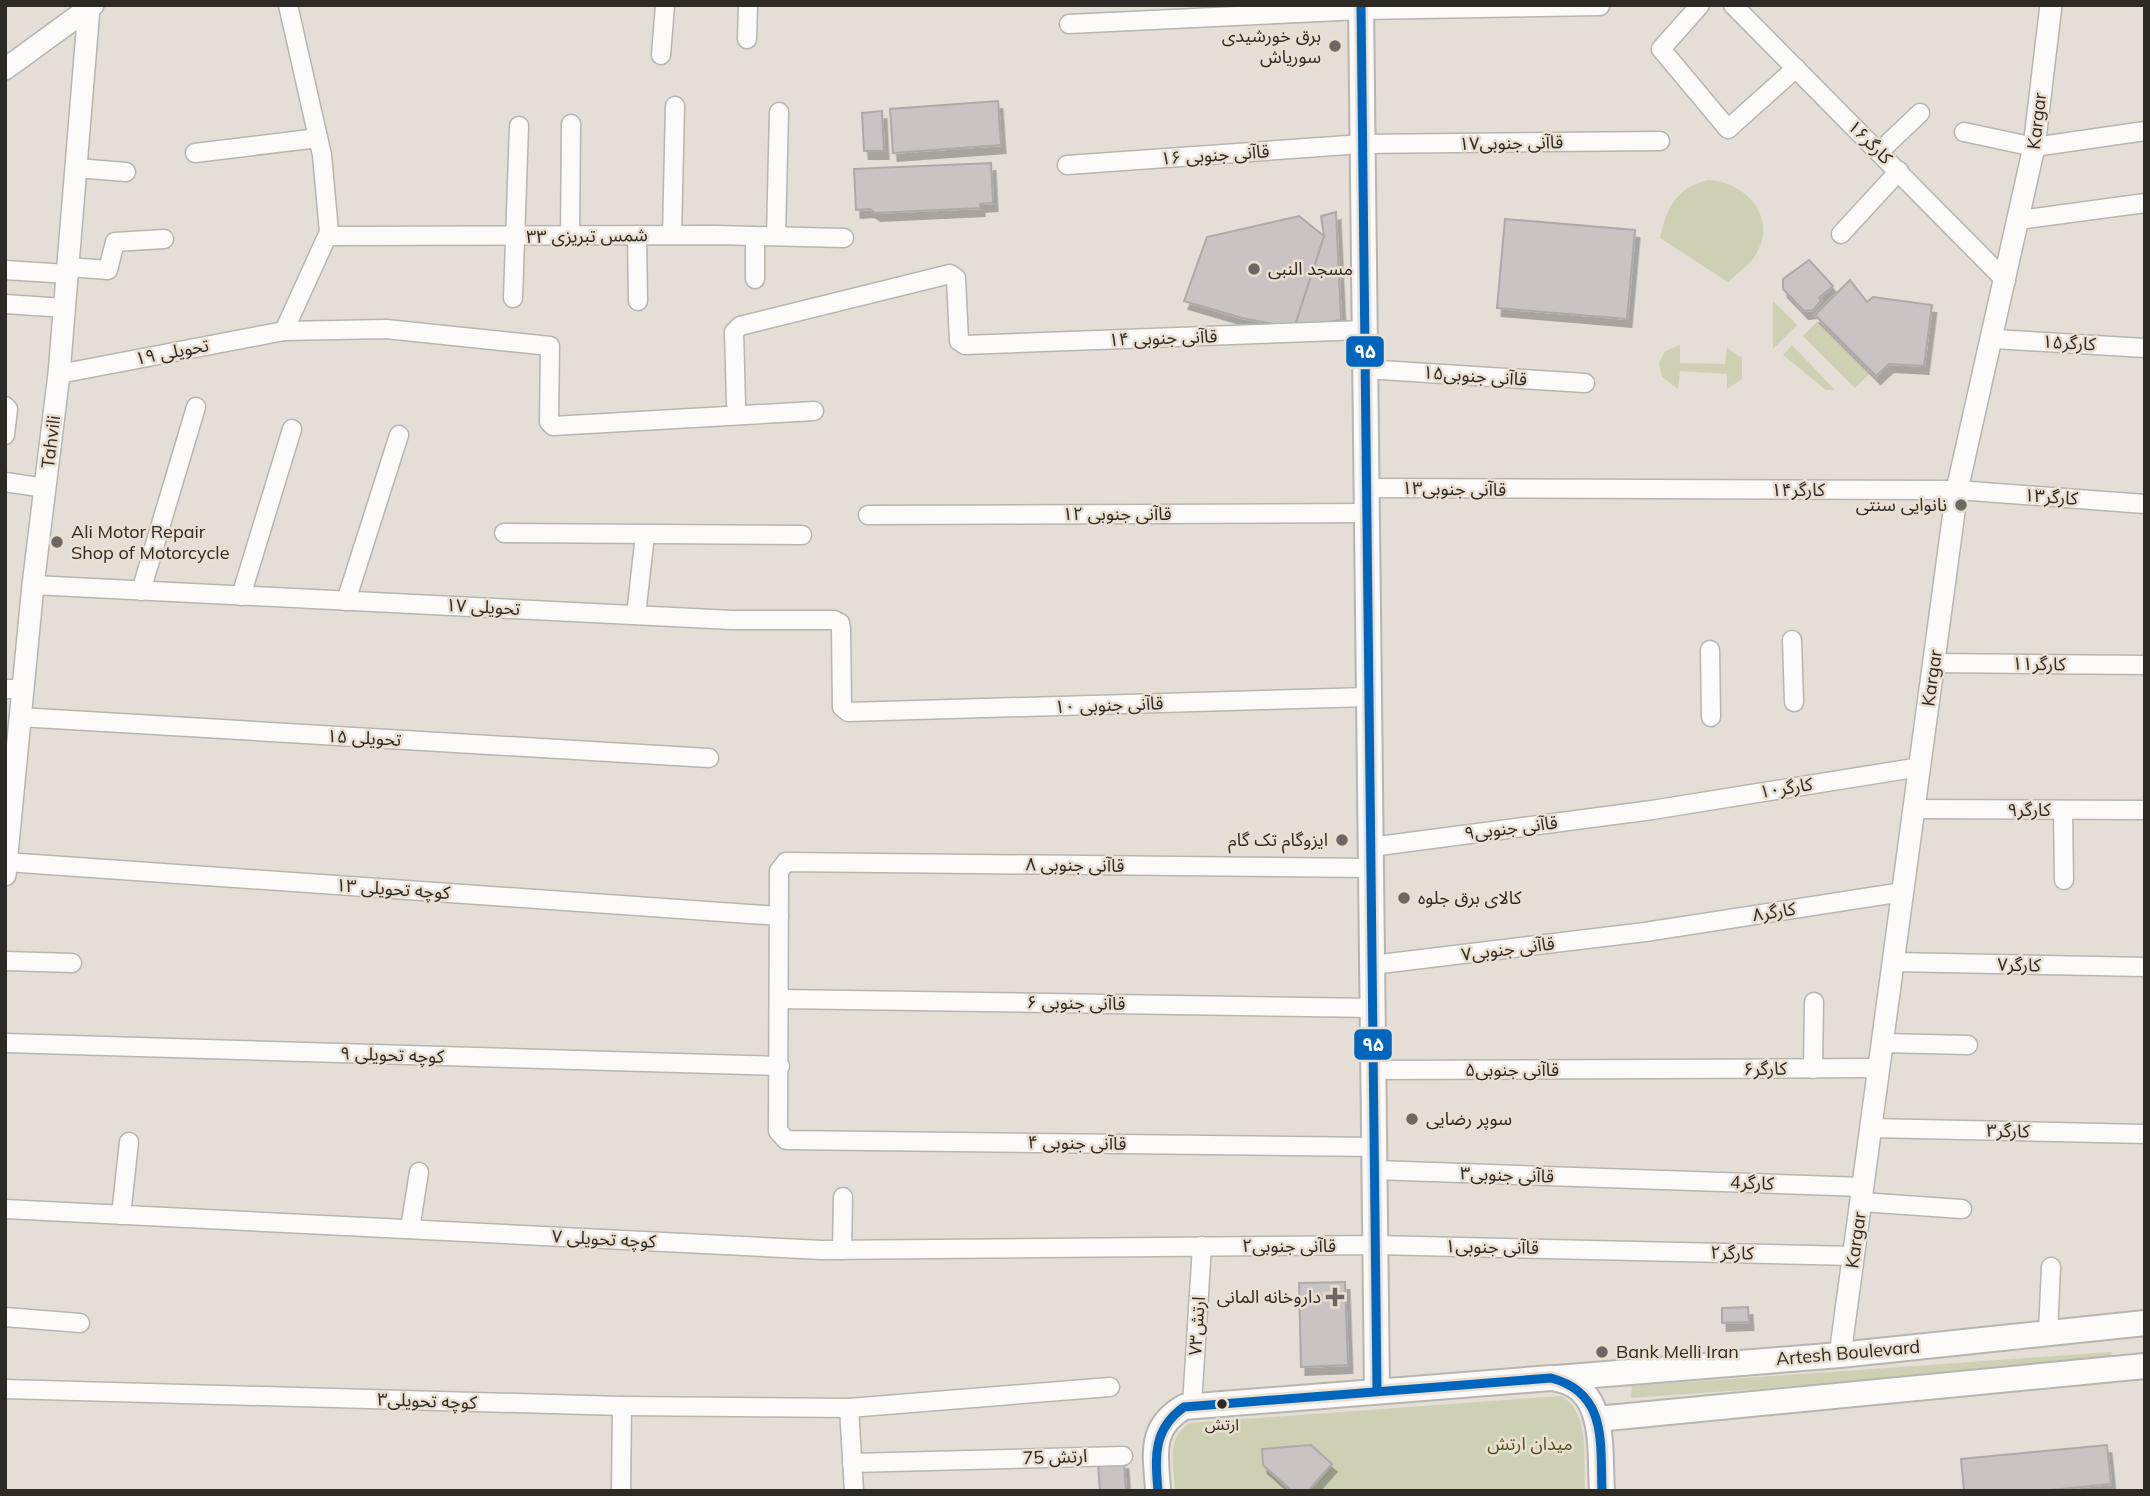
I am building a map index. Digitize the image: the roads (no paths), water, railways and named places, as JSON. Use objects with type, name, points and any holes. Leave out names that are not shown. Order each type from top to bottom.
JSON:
[{"type":"main road","points":[[1361,8],[1377,1391]]},
{"type":"main road","name":"Artesh Boulevard","points":[[1192,1405],[1840,1355],[2145,1323]]},
{"type":"main road","points":[[1597,1419],[2145,1366]]},
{"type":"main road","points":[[1551,1378],[1577,1385],[1587,1394],[1597,1419],[1602,1491]]},
{"type":"main road","points":[[1158,1491],[1157,1438],[1172,1414],[1192,1405]]},
{"type":"street","points":[[284,331],[329,236],[318,138],[288,5]]},
{"type":"street","points":[[661,55],[664,5]]},
{"type":"street","points":[[747,39],[748,5]]},
{"type":"street","points":[[1700,5],[1661,48],[1728,130],[1796,68]]},
{"type":"street","name":"کارگر۱۶","points":[[1732,5],[2006,281]]},
{"type":"street","name":"Kargar","points":[[1840,1355],[1957,491],[1994,338],[2034,147],[2051,5]]},
{"type":"street","points":[[1069,24],[1361,8],[1600,6]]},
{"type":"street","points":[[5,69],[91,7]]},
{"type":"street","name":"Tahvili","points":[[6,869],[7,826],[19,717],[13,689],[33,585],[59,374],[91,7]]},
{"type":"street","points":[[672,235],[674,106]]},
{"type":"street","points":[[776,236],[779,112]]},
{"type":"street","points":[[1880,152],[1920,113]]},
{"type":"street","points":[[570,236],[571,124]]},
{"type":"street","points":[[513,298],[519,126]]},
{"type":"street","points":[[1964,132],[2034,147],[2145,131]]},
{"type":"street","points":[[195,153],[318,138]]},
{"type":"street","name":"قاآنی جنوبی۱۷","points":[[1362,144],[1660,141]]},
{"type":"street","name":"قاآنی جنوبی ۱۶","points":[[1067,165],[1362,144]]},
{"type":"street","points":[[76,169],[126,172]]},
{"type":"street","points":[[1841,234],[1899,172]]},
{"type":"street","points":[[2019,220],[2145,203]]},
{"type":"street","points":[[637,235],[638,301]]},
{"type":"street","name":"شمس تبریزی ۳۳","points":[[329,236],[672,235],[844,238]]},
{"type":"street","points":[[755,236],[755,279]]},
{"type":"street","points":[[5,270],[108,270],[115,242],[163,239]]},
{"type":"street","name":"قاآنی جنوبی ۱۴","points":[[736,404],[734,332],[740,326],[950,274],[956,278],[961,344],[1364,330]]},
{"type":"street","points":[[5,304],[65,308]]},
{"type":"street","name":"تحویلی ۱۹","points":[[59,374],[284,331],[386,329],[550,346],[549,422],[553,426],[814,411]]},
{"type":"street","name":"کارگر۱۵","points":[[1994,338],[2145,348]]},
{"type":"street","name":"قاآنی جنوبی۱۵","points":[[1365,369],[1585,383]]},
{"type":"street","points":[[5,406],[8,409],[5,435]]},
{"type":"street","points":[[141,591],[196,407]]},
{"type":"street","points":[[241,596],[292,429]]},
{"type":"street","points":[[346,601],[399,435]]},
{"type":"street","points":[[5,482],[45,488]]},
{"type":"street","name":"قاآنی جنوبی۱۳","points":[[1366,488],[1640,490]]},
{"type":"street","name":"کارگر۱۴","points":[[1640,490],[1957,491]]},
{"type":"street","name":"کارگر۱۳","points":[[1957,491],[2145,505]]},
{"type":"street","name":"قاآنی جنوبی ۱۲","points":[[868,515],[1366,513]]},
{"type":"street","points":[[504,533],[802,535]]},
{"type":"street","points":[[636,615],[645,535]]},
{"type":"street","name":"تحویلی ۱۷","points":[[33,585],[636,615],[834,620],[841,629],[842,707],[848,712]]},
{"type":"street","points":[[1792,640],[1794,702]]},
{"type":"street","points":[[1710,650],[1711,717]]},
{"type":"street","name":"کارگر۱۱","points":[[1934,663],[2145,665]]},
{"type":"street","name":"قاآنی جنوبی ۱۰","points":[[848,712],[1369,697]]},
{"type":"street","name":"تحویلی ۱۵","points":[[19,717],[709,758]]},
{"type":"street","name":"کارگر۱۰","points":[[1652,810],[1920,767]]},
{"type":"street","name":"کارگر۹","points":[[1914,809],[2145,810]]},
{"type":"street","name":"قاآنی جنوبی۹","points":[[1371,857],[1652,810]]},
{"type":"street","points":[[2063,810],[2064,880]]},
{"type":"street","name":"قاآنی جنوبی ۸","points":[[779,916],[781,866],[786,863],[1371,857]]},
{"type":"street","name":"کوچه تحویلی ۱۳","points":[[6,869],[779,916]]},
{"type":"street","name":"کارگر۸","points":[[1644,932],[1903,892]]},
{"type":"street","points":[[779,916],[779,1066]]},
{"type":"street","name":"قاآنی جنوبی۷","points":[[1372,965],[1644,932]]},
{"type":"street","points":[[5,961],[72,963]]},
{"type":"street","name":"کارگر۷","points":[[1893,962],[2145,967]]},
{"type":"street","name":"قاآنی جنوبی ۶","points":[[780,999],[1373,1008]]},
{"type":"street","points":[[1813,1069],[1814,1002]]},
{"type":"street","name":"کوچه تحویلی ۹","points":[[5,1043],[779,1066]]},
{"type":"street","points":[[1882,1043],[1968,1045]]},
{"type":"street","name":"قاآنی جنوبی ۴","points":[[779,1066],[778,1131],[786,1140],[1374,1159]]},
{"type":"street","name":"کارگر۶","points":[[1651,1071],[1879,1068]]},
{"type":"street","name":"قاآنی جنوبی۵","points":[[1373,1070],[1651,1071]]},
{"type":"street","name":"کارگر۳","points":[[1870,1128],[2145,1134]]},
{"type":"street","points":[[121,1215],[129,1143]]},
{"type":"street","name":"قاآنی جنوبی۳","points":[[1374,1159],[1640,1180]]},
{"type":"street","points":[[411,1229],[419,1172]]},
{"type":"street","name":"4کارگر","points":[[1640,1180],[1862,1195],[1962,1209]]},
{"type":"street","points":[[842,1250],[843,1197]]},
{"type":"street","name":"کوچه تحویلی ۷","points":[[5,1209],[842,1250],[1202,1246]]},
{"type":"street","name":"۲قاآنی جنوبی","points":[[1202,1246],[1376,1245]]},
{"type":"street","name":"قاآنی جنوبی۱","points":[[1376,1245],[1609,1250]]},
{"type":"street","name":"ارتش۷۳","points":[[1192,1405],[1202,1246]]},
{"type":"street","name":"کارگر۲","points":[[1609,1250],[1854,1255]]},
{"type":"street","points":[[2048,1333],[2051,1267]]},
{"type":"street","points":[[5,1317],[80,1324]]},
{"type":"street","name":"کوچه تحویلی۳","points":[[5,1389],[622,1406],[849,1408],[1110,1387]]},
{"type":"street","points":[[621,1491],[622,1406]]},
{"type":"street","points":[[849,1408],[854,1491]]},
{"type":"street","name":"75 ارتش","points":[[852,1463],[1123,1455]]},
{"type":"place","name":"برق خورشیدی سوریاش","points":[[1335,46]]},
{"type":"place","name":"مسجد النبی","points":[[1254,269]]},
{"type":"place","name":"نانوایی سنتی","points":[[1961,505]]},
{"type":"place","name":"Ali Motor Repair Shop of Motorcycle","points":[[57,542]]},
{"type":"place","name":"ایزوگام تک گام","points":[[1342,840]]},
{"type":"place","name":"کالای برق جلوه","points":[[1404,898]]},
{"type":"place","name":"سوپر رضایی","points":[[1412,1119]]},
{"type":"place","name":"داروخانه المانی","points":[[1335,1297]]},
{"type":"place","name":"Bank Melli Iran","points":[[1602,1352]]},
{"type":"place","name":"ارتش","points":[[1222,1404]]},
{"type":"park label","name":"میدان ارتش","points":[[1530,1444]]}]
